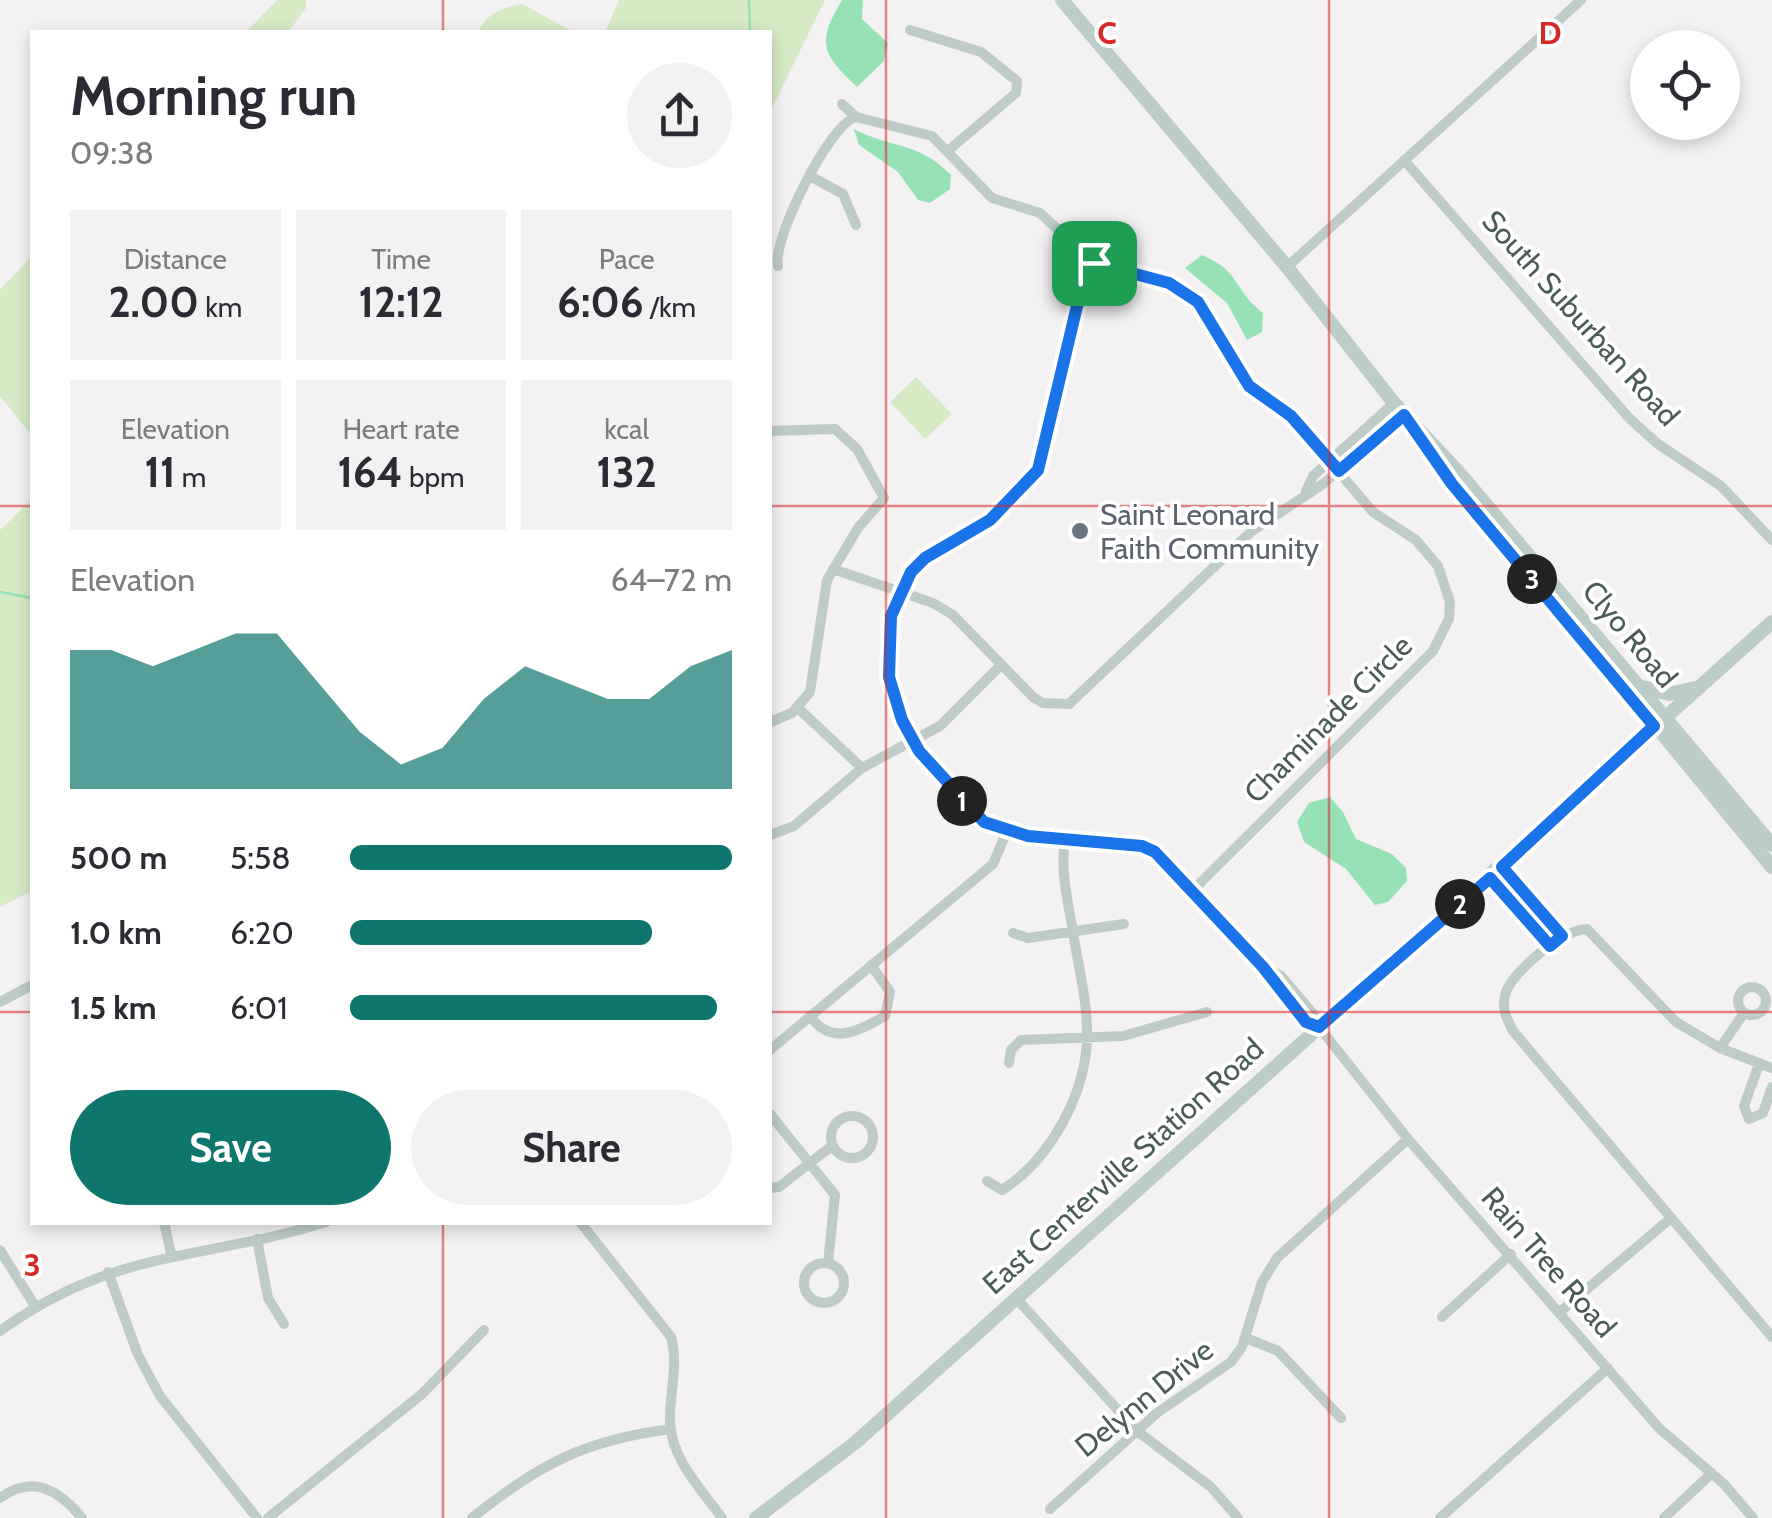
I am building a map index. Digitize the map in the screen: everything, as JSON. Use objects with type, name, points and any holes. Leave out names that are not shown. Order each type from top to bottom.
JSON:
[{"type":"street","name":"Clyo Road","points":[[1062,0],[1287,267],[1399,409],[1452,484],[1772,845]]},
{"type":"street","points":[[1287,267],[1581,0]]},
{"type":"street","points":[[910,30],[981,52],[1018,81],[1016,94],[950,149]]},
{"type":"street","name":"Chaminade Circle","points":[[842,104],[856,116],[926,133],[950,149],[992,198],[1040,213],[1094,263],[1169,283],[1198,302],[1249,386],[1291,416],[1381,519],[1427,550],[1446,586],[1449,619],[1425,660],[1192,890]]},
{"type":"street","points":[[778,266],[780,240],[810,176],[846,120],[856,116]]},
{"type":"street","name":"South Suburban Road","points":[[1404,160],[1630,419],[1658,444],[1721,486],[1772,540]]},
{"type":"street","points":[[810,176],[843,194],[856,225]]},
{"type":"street","points":[[772,1048],[993,864],[1007,831],[984,822],[968,808],[912,739],[889,677],[889,627],[900,592],[925,558],[990,520],[1038,470],[1078,302],[1094,263]]},
{"type":"street","name":"Clyo Road","points":[[1399,409],[1462,476],[1638,686],[1659,722],[1772,868]]},
{"type":"street","points":[[1305,492],[1313,476],[1399,409]]},
{"type":"street","points":[[833,569],[953,615],[1034,698],[1059,706],[1080,697],[1252,530],[1339,471],[1399,409]]},
{"type":"street","points":[[772,431],[835,428],[857,449],[882,490],[880,508],[858,528],[823,590],[814,682],[798,708],[772,721]]},
{"type":"street","name":"East Centerville Station Road","points":[[756,1518],[856,1442],[1317,1025],[1496,872],[1772,622]]},
{"type":"street","points":[[772,834],[794,826],[862,768],[940,726],[1001,665]]},
{"type":"street","points":[[1638,686],[1669,694],[1698,687]]},
{"type":"street","points":[[798,708],[862,768]]},
{"type":"street","name":"Rain Tree Road","points":[[1007,831],[1142,846],[1164,858],[1263,967],[1306,1022],[1317,1025],[1408,1139],[1659,1428],[1712,1473],[1753,1518]]},
{"type":"street","points":[[987,1180],[1002,1190],[1012,1184],[1068,1127],[1088,1035],[1063,870],[1065,840]]},
{"type":"street","points":[[1496,872],[1562,936]]},
{"type":"street","points":[[1496,872],[1550,946]]},
{"type":"street","points":[[1013,933],[1028,938],[1124,924]]},
{"type":"street","points":[[1772,1068],[1687,1030],[1660,1009],[1592,931],[1577,929],[1562,936],[1510,984],[1504,1003],[1506,1018],[1772,1337]]},
{"type":"street","points":[[810,1016],[823,1032],[834,1036],[885,1016],[890,992],[871,966]]},
{"type":"street","points":[[0,1002],[30,986]]},
{"type":"street","points":[[1009,1063],[1011,1050],[1021,1040],[1123,1036],[1207,1012]]},
{"type":"street","points":[[1720,1048],[1744,1013]]},
{"type":"street","points":[[1759,1064],[1744,1106],[1750,1119],[1763,1113],[1772,1087]]},
{"type":"street","points":[[772,1116],[837,1201],[828,1263]]},
{"type":"street","points":[[846,1116],[862,1119],[872,1134],[872,1146],[857,1158],[845,1156],[833,1145],[833,1128],[846,1116]]},
{"type":"street","name":"Delynn Drive","points":[[1050,1509],[1172,1401],[1232,1362],[1246,1338],[1262,1282],[1277,1258],[1408,1139]]},
{"type":"street","points":[[772,1188],[833,1145]]},
{"type":"street","points":[[1560,1312],[1671,1218]]},
{"type":"street","points":[[165,1225],[171,1254]]},
{"type":"street","points":[[0,1330],[35,1306],[108,1272],[171,1254],[314,1225]]},
{"type":"street","points":[[582,1225],[671,1337],[676,1366],[671,1428],[682,1461],[722,1518]]},
{"type":"street","points":[[257,1239],[268,1298],[284,1324]]},
{"type":"street","points":[[0,1250],[35,1306]]},
{"type":"street","points":[[1442,1317],[1511,1254]]},
{"type":"street","points":[[828,1263],[842,1273],[844,1291],[830,1303],[818,1303],[804,1288],[806,1275],[814,1265],[828,1263]]},
{"type":"street","points":[[108,1272],[138,1355],[160,1396],[258,1518]]},
{"type":"street","points":[[1016,1298],[1136,1431],[1211,1487],[1238,1518]]},
{"type":"street","points":[[268,1518],[422,1394],[484,1330]]},
{"type":"street","points":[[1246,1338],[1278,1351],[1340,1418]]},
{"type":"street","points":[[1440,1518],[1608,1368]]},
{"type":"street","points":[[472,1518],[538,1468],[576,1450],[671,1428]]},
{"type":"street","points":[[1664,1518],[1712,1473]]},
{"type":"street","points":[[0,1498],[24,1486],[46,1487],[61,1494],[82,1518]]},
{"type":"shaded area","points":[[277,0],[306,0],[306,8],[290,30],[248,30]]},
{"type":"shaded area","points":[[619,0],[825,0],[772,108],[772,30],[606,30]]},
{"type":"shaded area","points":[[842,0],[863,0],[862,19],[888,43],[884,61],[857,87],[836,66],[827,47],[828,27]]},
{"type":"shaded area","points":[[522,4],[570,30],[479,30],[486,20]]},
{"type":"shaded area","points":[[854,129],[927,156],[951,175],[950,189],[930,203],[918,200],[898,172],[859,145]]},
{"type":"shaded area","points":[[1202,255],[1231,274],[1263,313],[1262,332],[1247,340],[1227,303],[1185,268]]},
{"type":"shaded area","points":[[30,258],[30,434],[0,396],[0,290]]},
{"type":"shaded area","points":[[916,377],[952,414],[925,439],[890,402]]},
{"type":"shaded area","points":[[30,501],[30,892],[0,907],[0,530]]},
{"type":"shaded area","points":[[1330,797],[1343,812],[1356,839],[1392,854],[1406,868],[1407,881],[1388,902],[1375,905],[1346,869],[1304,842],[1297,822],[1309,803]]},
{"type":"waterway","points":[[749,0],[750,30]]},
{"type":"waterway","points":[[0,592],[30,598]]},
{"type":"place","name":"Saint Leonard Faith Community","points":[[1080,531]]},
{"type":"route","points":[[1094,263],[1184,290],[1210,316],[1249,386],[1291,416],[1339,471],[1404,415],[1452,484],[1654,726],[1502,867],[1562,936],[1550,946],[1490,878],[1319,1027],[1315,1022],[1306,1022],[1271,983],[1263,967],[1164,858],[1142,846],[1028,836],[984,822],[934,772],[919,751],[902,720],[889,677],[891,616],[911,572],[925,558],[990,520],[1034,477],[1078,302],[1094,263]]}]
